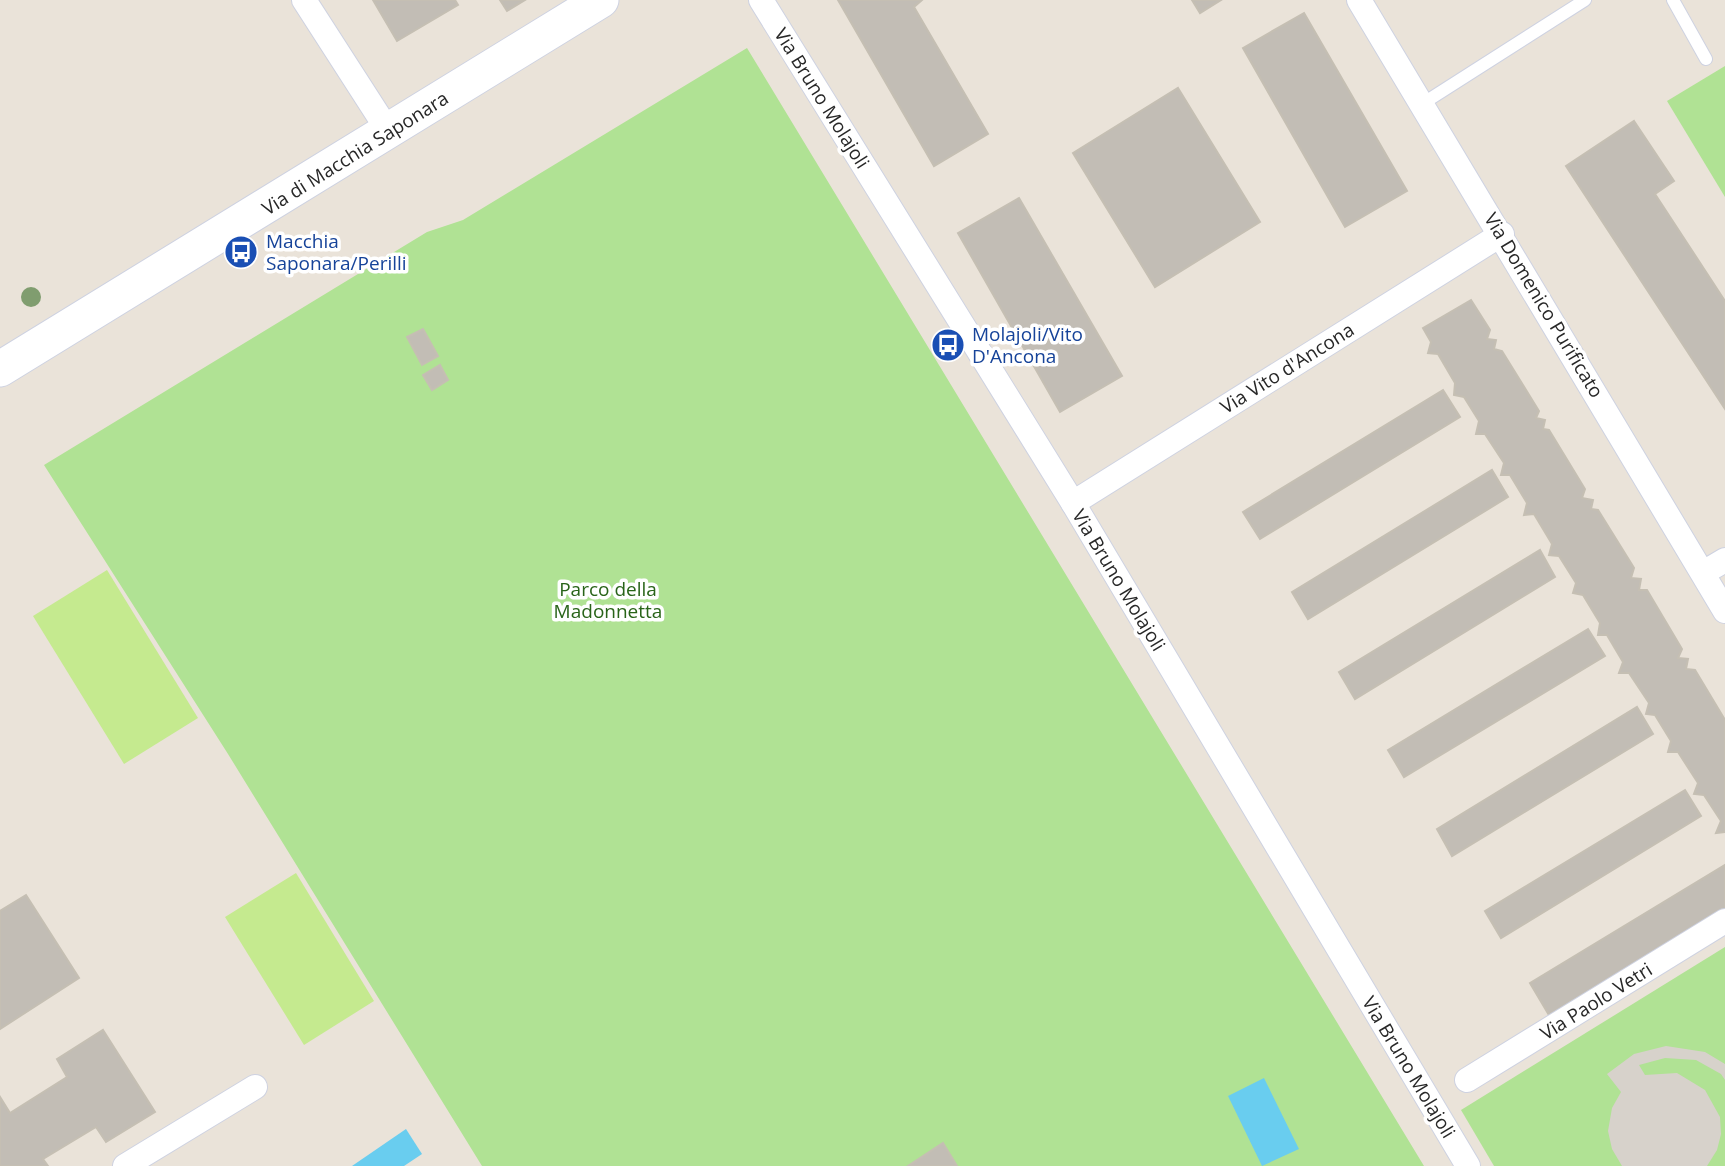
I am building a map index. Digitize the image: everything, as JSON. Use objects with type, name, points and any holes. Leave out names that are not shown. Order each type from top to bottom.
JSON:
[{"type":"street","points":[[304,0],[389,132]]},
{"type":"street","name":"Via di Macchia Saponara","points":[[2,363],[389,132],[601,0]]},
{"type":"street","name":"Via Bruno Molajoli","points":[[761,0],[1073,503],[1468,1166]]},
{"type":"street","name":"Via Domenico Purificato","points":[[1361,0],[1725,611]]},
{"type":"street","name":"Via Vito d'Ancona","points":[[1073,503],[1502,234]]},
{"type":"street","points":[[1703,573],[1725,559]]},
{"type":"street","name":"Via Paolo Vetri","points":[[1468,1080],[1725,922]]},
{"type":"street","points":[[125,1166],[255,1087]]},
{"type":"lane","points":[[1422,104],[1585,0]]},
{"type":"lane","points":[[1673,0],[1706,60]]},
{"type":"green space","name":"Parco della Madonnetta","points":[[747,48],[1424,1166],[482,1166],[228,754],[44,465],[427,232],[463,220]]},
{"type":"green space","points":[[1725,66],[1725,197],[1667,101]]},
{"type":"green space","points":[[107,570],[198,718],[124,764],[33,616]]},
{"type":"green space","points":[[296,873],[374,1001],[304,1045],[225,917]]},
{"type":"green space","points":[[1725,947],[1725,1166],[1494,1166],[1461,1110]]},
{"type":"shaded area","points":[[1666,1046],[1705,1052],[1725,1064],[1725,1080],[1721,1074],[1696,1060],[1665,1058],[1639,1065],[1645,1075],[1677,1073],[1705,1090],[1720,1117],[1721,1134],[1717,1150],[1707,1166],[1622,1166],[1612,1149],[1608,1131],[1612,1108],[1621,1092],[1607,1074],[1634,1054]]},
{"type":"water","points":[[1264,1078],[1299,1149],[1262,1166],[1228,1096]]},
{"type":"water","points":[[406,1129],[422,1154],[404,1166],[352,1166]]},
{"type":"building","points":[[373,0],[455,0],[458,5],[397,41]]},
{"type":"building","points":[[500,0],[525,0],[507,11]]},
{"type":"building","points":[[838,0],[922,0],[914,7],[988,134],[934,166]]},
{"type":"building","points":[[1192,0],[1221,0],[1200,13]]},
{"type":"building","points":[[1304,13],[1407,191],[1345,227],[1243,48]]},
{"type":"building","points":[[1178,88],[1260,222],[1155,287],[1073,153]]},
{"type":"building","points":[[1634,121],[1674,181],[1655,194],[1725,301],[1725,409],[1566,166]]},
{"type":"building","points":[[1019,198],[1122,376],[1060,412],[958,233]]},
{"type":"building","points":[[1471,300],[1490,330],[1487,339],[1496,340],[1494,349],[1502,351],[1539,411],[1536,418],[1545,420],[1543,429],[1549,430],[1585,489],[1582,498],[1593,500],[1591,509],[1598,510],[1634,568],[1631,578],[1641,579],[1639,590],[1647,590],[1682,649],[1678,658],[1688,659],[1686,669],[1695,670],[1725,720],[1725,832],[1716,833],[1721,821],[1704,795],[1694,794],[1698,783],[1678,752],[1668,752],[1671,741],[1655,715],[1646,714],[1649,703],[1629,673],[1619,673],[1623,662],[1607,635],[1598,635],[1600,623],[1583,595],[1573,593],[1576,583],[1559,556],[1549,555],[1552,544],[1534,514],[1524,515],[1527,503],[1510,475],[1501,475],[1504,463],[1485,434],[1476,434],[1479,421],[1464,397],[1454,395],[1455,383],[1438,354],[1428,353],[1431,342],[1423,328]]},
{"type":"building","points":[[423,329],[438,356],[422,365],[407,337]]},
{"type":"building","points":[[440,365],[448,380],[432,390],[423,375]]},
{"type":"building","points":[[1443,390],[1460,417],[1260,539],[1243,512]]},
{"type":"building","points":[[1492,470],[1508,497],[1308,619],[1292,592]]},
{"type":"building","points":[[1540,550],[1555,577],[1355,699],[1339,672]]},
{"type":"building","points":[[1588,629],[1605,656],[1404,777],[1388,750]]},
{"type":"building","points":[[1637,707],[1653,734],[1452,856],[1437,829]]},
{"type":"building","points":[[1685,790],[1701,816],[1501,938],[1485,911]]},
{"type":"building","points":[[1725,865],[1725,909],[1549,1015],[1530,983]]},
{"type":"building","points":[[26,895],[79,978],[0,1029],[0,911]]},
{"type":"building","points":[[103,1030],[155,1112],[106,1142],[96,1127],[43,1159],[48,1166],[0,1166],[0,1097],[10,1113],[67,1077],[57,1059]]},
{"type":"building","points":[[943,1143],[957,1166],[908,1166]]},
{"type":"place","name":"Macchia Saponara/Perilli","points":[[241,252]]},
{"type":"place","name":"Molajoli/Vito D'Ancona","points":[[948,345]]}]
